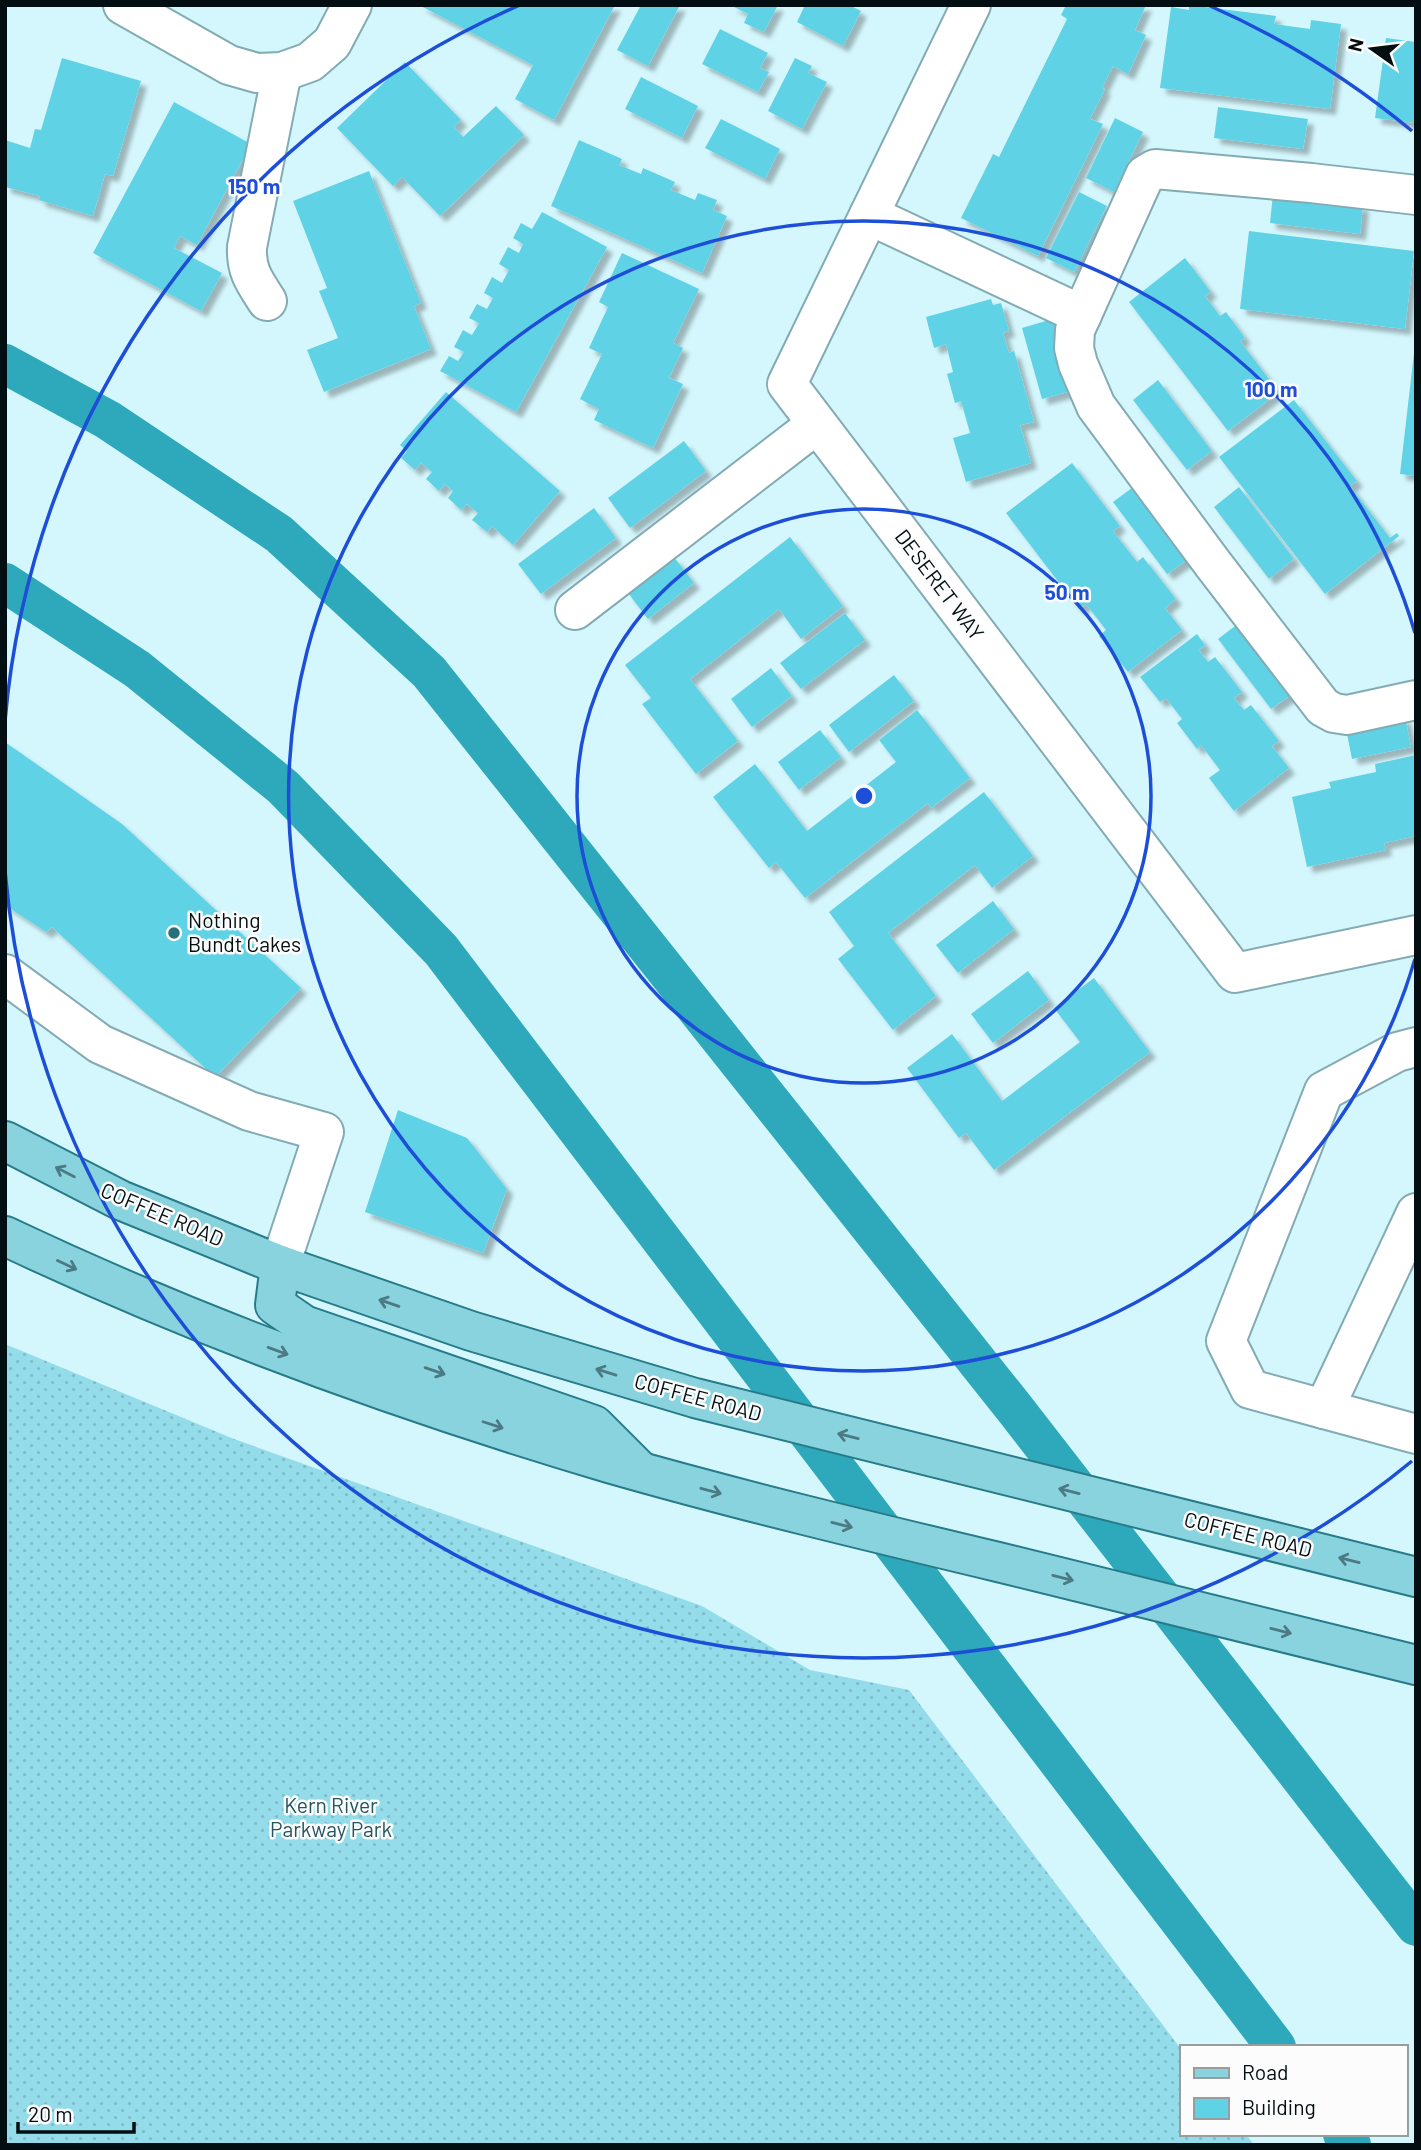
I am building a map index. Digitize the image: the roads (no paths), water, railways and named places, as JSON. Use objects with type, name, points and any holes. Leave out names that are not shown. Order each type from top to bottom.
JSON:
[{"type":"main road","name":"COFFEE ROAD","points":[[5,1141],[120,1200],[280,1265],[471,1331],[695,1398],[1416,1577]]},
{"type":"main road","points":[[5,1236],[79,1271],[250,1341],[435,1407],[640,1471],[776,1509],[1416,1665]]},
{"type":"main road","points":[[280,1265],[275,1305],[304,1325],[594,1425],[640,1471]]},
{"type":"street","points":[[123,5],[229,65],[257,73],[282,72],[310,62],[332,43],[352,5]]},
{"type":"street","name":"DESERET WAY","points":[[971,5],[787,384],[1235,973],[1416,935]]},
{"type":"street","points":[[267,301],[246,264],[247,247],[282,72]]},
{"type":"street","points":[[1416,195],[1154,169],[1145,175],[1075,330],[1074,348],[1096,406],[1323,707],[1334,713],[1347,715],[1416,700]]},
{"type":"street","points":[[869,215],[1082,315]]},
{"type":"street","points":[[575,610],[817,424]]},
{"type":"street","points":[[5,974],[100,1044],[250,1111],[324,1132],[280,1265]]},
{"type":"street","points":[[1416,1047],[1397,1052],[1324,1091],[1226,1341],[1250,1389],[1416,1434]]},
{"type":"street","points":[[1324,1409],[1416,1213]]},
{"type":"waterway","points":[[5,364],[108,420],[279,534],[429,672],[1015,1409],[1416,1926]]},
{"type":"waterway","points":[[5,583],[137,669],[283,787],[441,950],[1274,2045]]},
{"type":"waterway","points":[[1344,2136],[1351,2145]]},
{"type":"place","name":"Nothing Bundt Cakes","points":[[174,933]]},
{"type":"park label","name":"Kern River Parkway Park","points":[[331,1818]]}]
